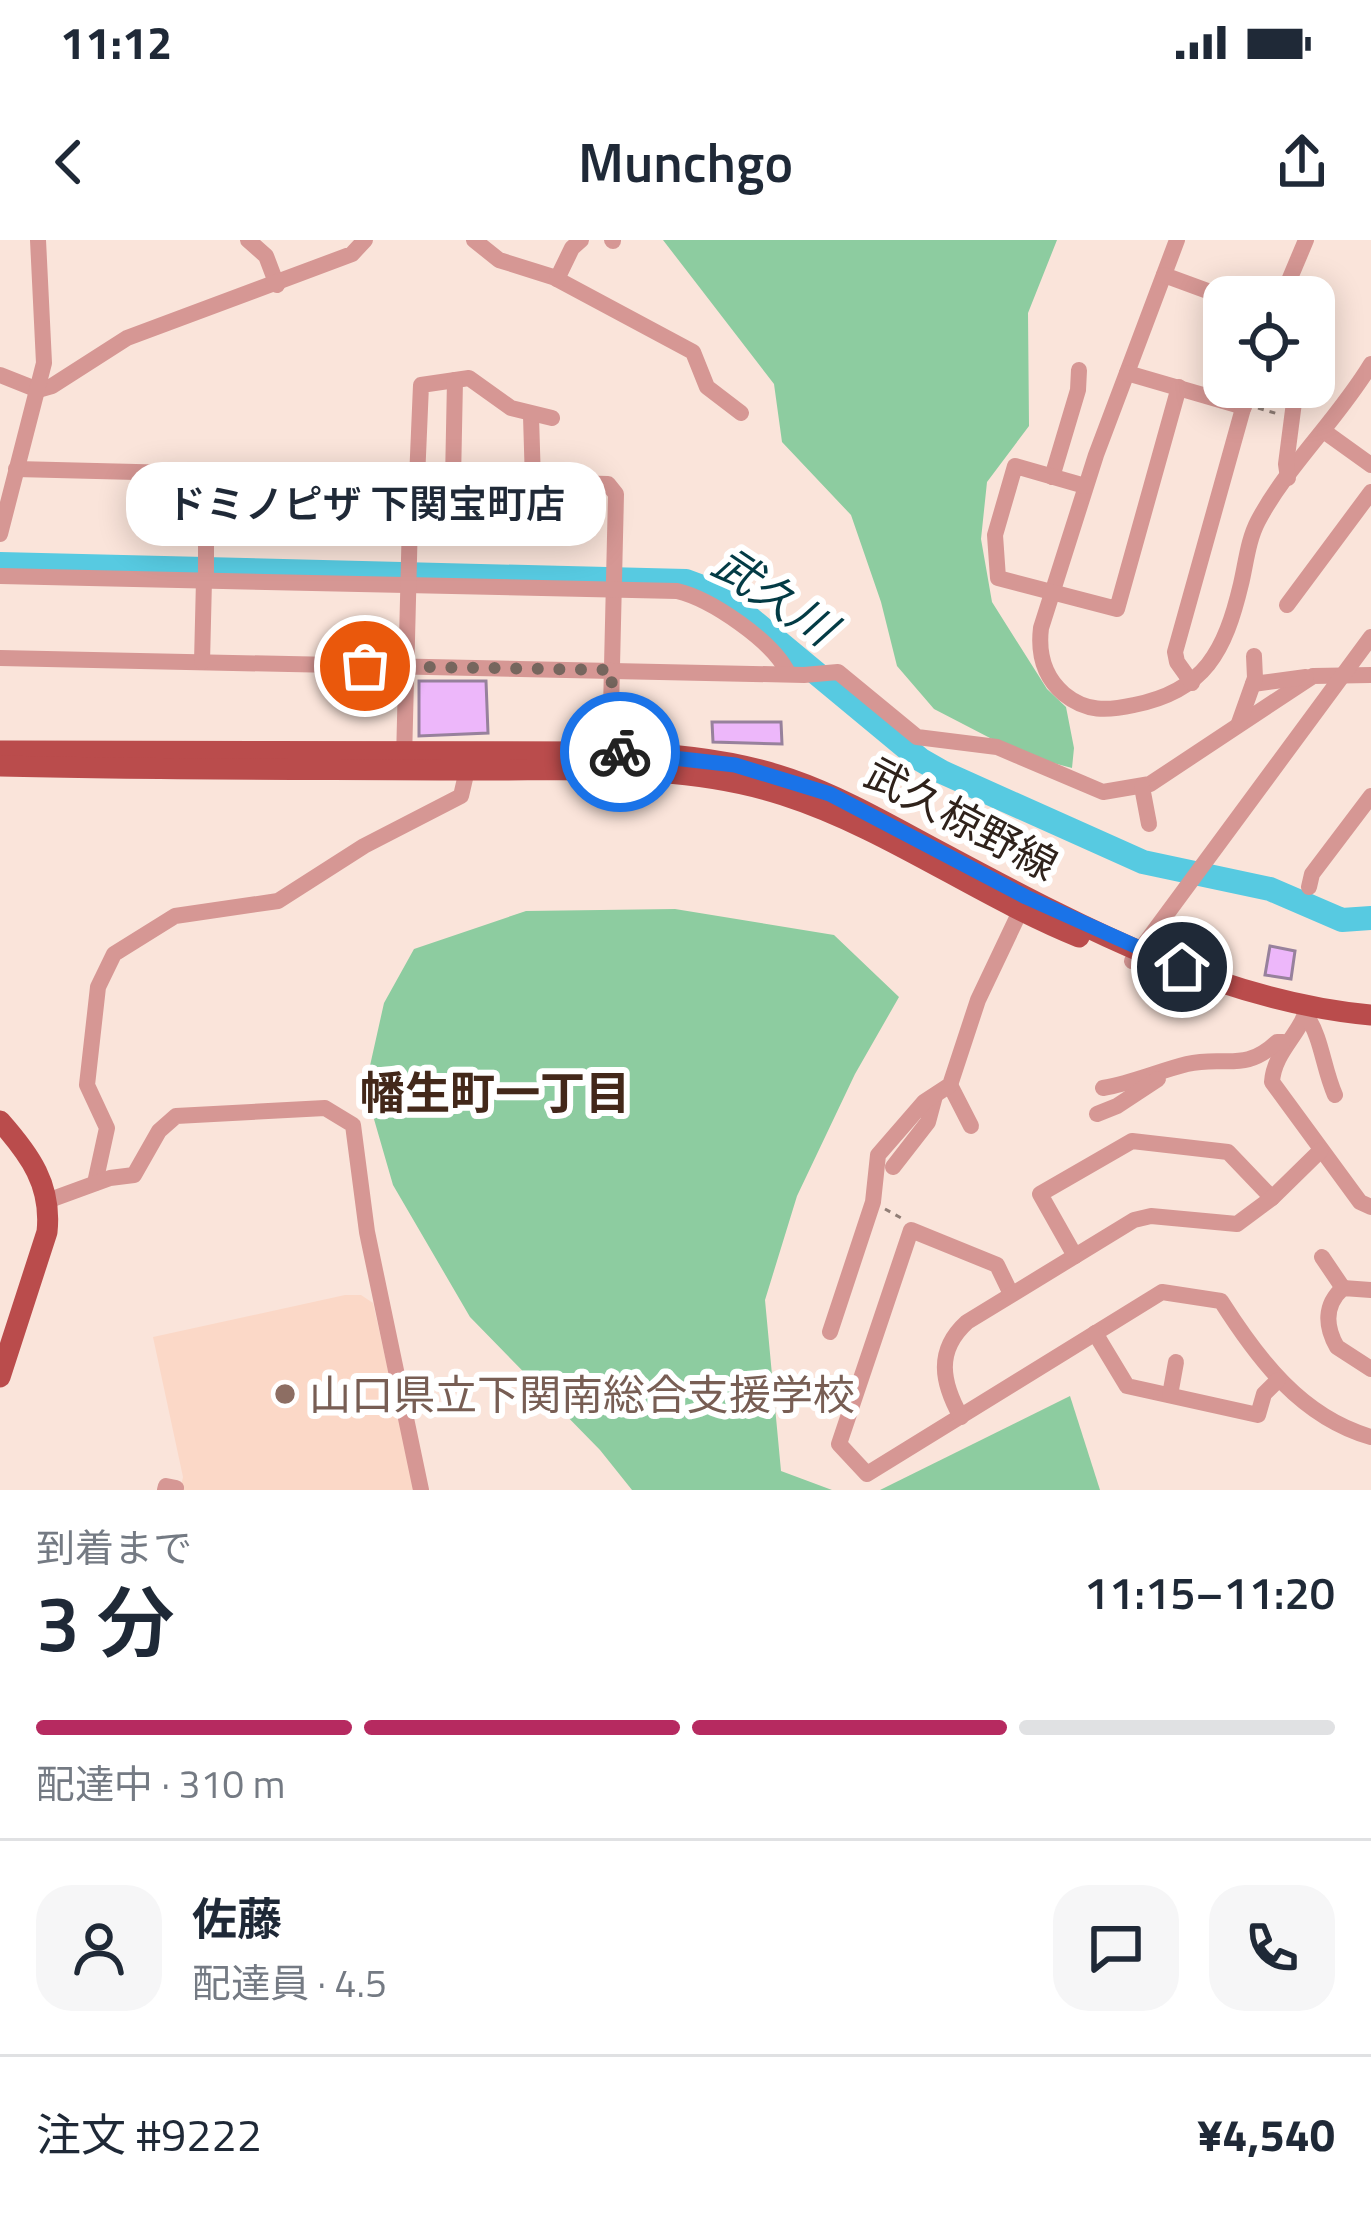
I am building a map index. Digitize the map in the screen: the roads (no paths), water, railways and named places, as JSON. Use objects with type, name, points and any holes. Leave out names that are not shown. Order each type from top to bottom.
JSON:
[{"type":"main road","name":"武久椋野線","points":[[0,751],[404,760],[467,770],[647,770],[733,782],[782,795],[872,833],[1198,986],[1371,1026]]},
{"type":"main road","name":"武久椋野線","points":[[0,766],[610,752],[691,757],[785,777],[830,794],[1023,905]]},
{"type":"main road","name":"武久椋野線","points":[[1307,1010],[1371,1015]]},
{"type":"main road","points":[[0,1121],[32,1159],[47,1201],[47,1232],[0,1377]]},
{"type":"street","points":[[248,240],[266,256],[277,285]]},
{"type":"street","points":[[0,375],[38,389],[52,386],[128,338],[352,254],[365,240]]},
{"type":"street","points":[[474,240],[499,260],[557,279],[692,352],[707,387],[741,413]]},
{"type":"street","points":[[557,279],[580,240]]},
{"type":"street","points":[[1177,240],[1085,486],[1041,628],[1041,654],[1052,682],[1074,702],[1093,709],[1116,709],[1175,694],[1192,683],[1224,640],[1256,525],[1371,364]]},
{"type":"street","points":[[1291,276],[1306,240]]},
{"type":"street","points":[[0,534],[38,389],[45,338],[33,242]]},
{"type":"street","points":[[1164,275],[1203,289]]},
{"type":"street","points":[[1052,477],[1078,389],[1078,370]]},
{"type":"street","points":[[1127,373],[1203,394]]},
{"type":"street","points":[[404,760],[408,576],[421,385],[470,378],[503,404],[531,416],[552,418]]},
{"type":"street","points":[[453,480],[455,380]]},
{"type":"street","points":[[1085,486],[1015,466],[995,535],[998,578],[1117,609],[1179,387]]},
{"type":"street","points":[[1192,683],[1175,652],[1244,408]]},
{"type":"street","points":[[1288,478],[1293,408]]},
{"type":"street","points":[[531,416],[533,482]]},
{"type":"street","points":[[1325,432],[1371,465]]},
{"type":"street","points":[[16,469],[608,484],[616,494],[610,752]]},
{"type":"street","points":[[202,662],[206,474]]},
{"type":"street","points":[[1287,605],[1371,492]]},
{"type":"street","points":[[0,576],[614,580],[703,598],[796,674]]},
{"type":"street","points":[[1136,955],[1371,637]]},
{"type":"street","points":[[1238,724],[1253,684],[1254,656]]},
{"type":"street","points":[[0,658],[838,672],[917,736],[997,747],[1103,792],[1142,787],[1313,676]]},
{"type":"street","points":[[1253,684],[1371,674]]},
{"type":"street","points":[[94,1183],[107,1128],[87,1085],[98,987],[114,954],[175,916],[278,901],[364,846],[461,796],[467,770]]},
{"type":"street","points":[[1142,787],[1149,824]]},
{"type":"street","points":[[1309,887],[1312,874],[1371,796]]},
{"type":"street","points":[[893,1167],[928,1122],[1023,905]]},
{"type":"street","points":[[1307,1010],[1276,1058],[1272,1082],[1360,1202],[1371,1208]]},
{"type":"street","points":[[1307,1010],[1335,1095]]},
{"type":"street","points":[[1103,1088],[1189,1064],[1261,1058],[1277,1042],[1289,1043]]},
{"type":"street","points":[[1096,1114],[1118,1106],[1171,1071]]},
{"type":"street","points":[[942,1090],[971,1126]]},
{"type":"street","points":[[830,1331],[873,1202],[881,1149],[942,1090]]},
{"type":"street","points":[[47,1201],[94,1183],[134,1175],[159,1131],[176,1116],[326,1108],[353,1125],[370,1252],[421,1490]]},
{"type":"street","points":[[1075,1256],[1040,1194],[1132,1141],[1228,1152],[1272,1198]]},
{"type":"street","points":[[962,1417],[945,1385],[943,1365],[949,1344],[967,1322],[1143,1217],[1237,1224],[1272,1198],[1321,1150]]},
{"type":"street","points":[[1011,1294],[997,1265],[911,1230],[839,1444],[867,1474],[1162,1292],[1221,1301],[1278,1381],[1325,1416],[1371,1437]]},
{"type":"street","points":[[1322,1257],[1343,1288]]},
{"type":"street","points":[[1343,1288],[1371,1290]]},
{"type":"street","points":[[1343,1288],[1328,1310],[1332,1339],[1346,1355],[1371,1369]]},
{"type":"street","points":[[1095,1333],[1127,1386],[1258,1414],[1264,1394],[1278,1381]]},
{"type":"street","points":[[1170,1395],[1176,1362]]},
{"type":"waterway","name":"武久川","points":[[0,564],[686,581],[713,591],[739,609],[921,760],[942,772],[1143,862],[1270,889],[1342,920],[1371,918]]},
{"type":"place","name":"ドミノピザ 下関宝町店","points":[[365,666]]},
{"type":"place","name":"山口県立下関南総合支援学校","points":[[285,1394]]},
{"type":"district","name":"幡生町一丁目","points":[[495,1092]]}]
